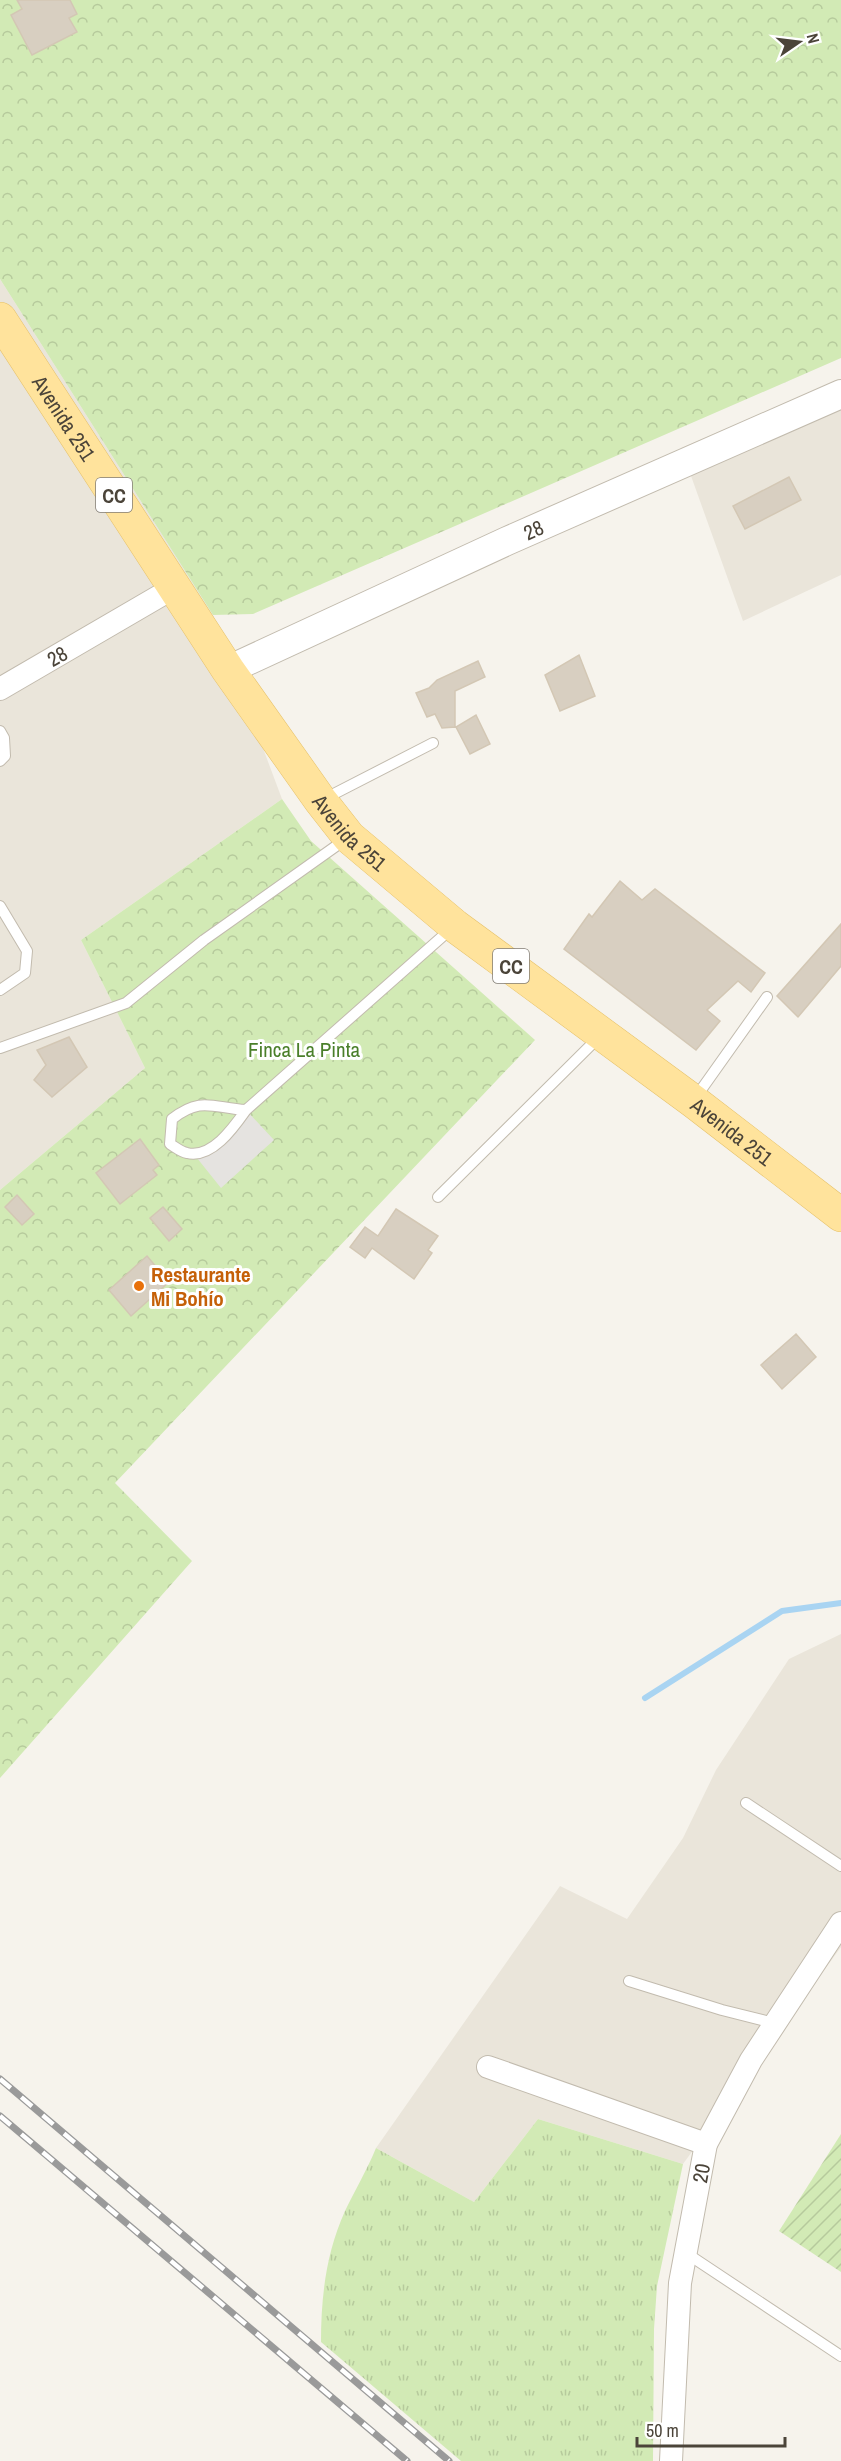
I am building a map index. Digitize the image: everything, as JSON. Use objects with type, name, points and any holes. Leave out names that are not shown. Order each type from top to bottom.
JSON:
[{"type":"main road","name":"Avenida 251","points":[[0,319],[228,670],[349,837],[455,926],[693,1101],[841,1215]]},
{"type":"street","name":"28","points":[[228,670],[507,541],[841,394]]},
{"type":"street","name":"28","points":[[0,689],[175,587]]},
{"type":"street","name":"20","points":[[671,2461],[680,2283],[706,2144],[751,2060],[841,1923]]},
{"type":"street","points":[[488,2067],[706,2144]]},
{"type":"lane","points":[[0,731],[4,738],[5,756],[0,761]]},
{"type":"lane","points":[[320,800],[433,743]]},
{"type":"lane","points":[[0,1048],[126,1003],[204,940],[349,837]]},
{"type":"lane","points":[[0,906],[27,951],[25,973],[0,990]]},
{"type":"lane","points":[[246,1110],[226,1109],[207,1104],[191,1105],[172,1119],[170,1144],[188,1154],[205,1151],[227,1137],[246,1110],[455,926]]},
{"type":"lane","points":[[693,1101],[767,997]]},
{"type":"lane","points":[[438,1197],[602,1033]]},
{"type":"lane","points":[[746,1803],[841,1866]]},
{"type":"lane","points":[[629,1981],[722,2010],[774,2023]]},
{"type":"lane","points":[[686,2253],[841,2356]]},
{"type":"shaded area","points":[[0,279],[213,615],[282,799],[81,940],[145,1068],[0,1190]]},
{"type":"shaded area","points":[[841,379],[841,575],[743,621],[681,448]]},
{"type":"shaded area","points":[[246,1110],[274,1140],[221,1188],[193,1153],[205,1151]]},
{"type":"shaded area","points":[[841,1634],[841,1947],[683,2164],[538,2119],[474,2202],[376,2148],[560,1886],[627,1919],[683,1838],[716,1770],[789,1659]]},
{"type":"green space","points":[[0,0],[841,0],[841,358],[253,614],[213,615],[0,279]]},
{"type":"green space","name":"Finca La Pinta","points":[[282,799],[311,841],[535,1040],[115,1483],[192,1561],[0,1778],[0,1190],[145,1068],[81,940]]},
{"type":"green space","points":[[538,2119],[683,2164],[657,2286],[654,2329],[653,2461],[461,2461],[321,2342],[326,2275],[333,2243],[345,2211],[376,2148],[474,2202]]},
{"type":"green space","points":[[841,2134],[841,2272],[779,2231]]},
{"type":"building","points":[[17,0],[70,0],[77,14],[69,18],[77,32],[32,55],[11,15],[22,9]]},
{"type":"building","points":[[789,477],[801,500],[745,529],[733,506]]},
{"type":"building","points":[[579,655],[595,696],[560,711],[545,675]]},
{"type":"building","points":[[478,661],[485,677],[455,691],[455,727],[442,728],[435,714],[427,717],[416,693],[429,688],[437,680]]},
{"type":"building","points":[[476,715],[490,744],[470,754],[456,727]]},
{"type":"building","points":[[620,881],[642,900],[655,889],[765,973],[751,992],[738,981],[707,1010],[720,1021],[696,1050],[564,949],[589,914],[592,917]]},
{"type":"building","points":[[841,924],[841,966],[798,1017],[777,996]]},
{"type":"building","points":[[69,1037],[87,1067],[52,1097],[34,1080],[46,1065],[37,1050]]},
{"type":"building","points":[[140,1139],[159,1165],[153,1170],[157,1175],[120,1204],[96,1173]]},
{"type":"building","points":[[17,1195],[34,1214],[22,1225],[5,1207]]},
{"type":"building","points":[[163,1207],[182,1229],[169,1241],[150,1218]]},
{"type":"building","points":[[396,1209],[438,1236],[428,1250],[432,1253],[414,1279],[372,1248],[365,1258],[350,1247],[365,1227],[378,1236]]},
{"type":"building","name":"Restaurante Mi Bohío","points":[[147,1256],[169,1282],[131,1316],[109,1290]]},
{"type":"building","points":[[796,1334],[816,1357],[782,1389],[761,1365]]},
{"type":"waterway","points":[[645,1698],[782,1611],[841,1603]]},
{"type":"railway","points":[[0,2079],[449,2461]]},
{"type":"railway","points":[[0,2116],[407,2461]]},
{"type":"place","name":"Restaurante Mi Bohío","points":[[139,1286]]}]
